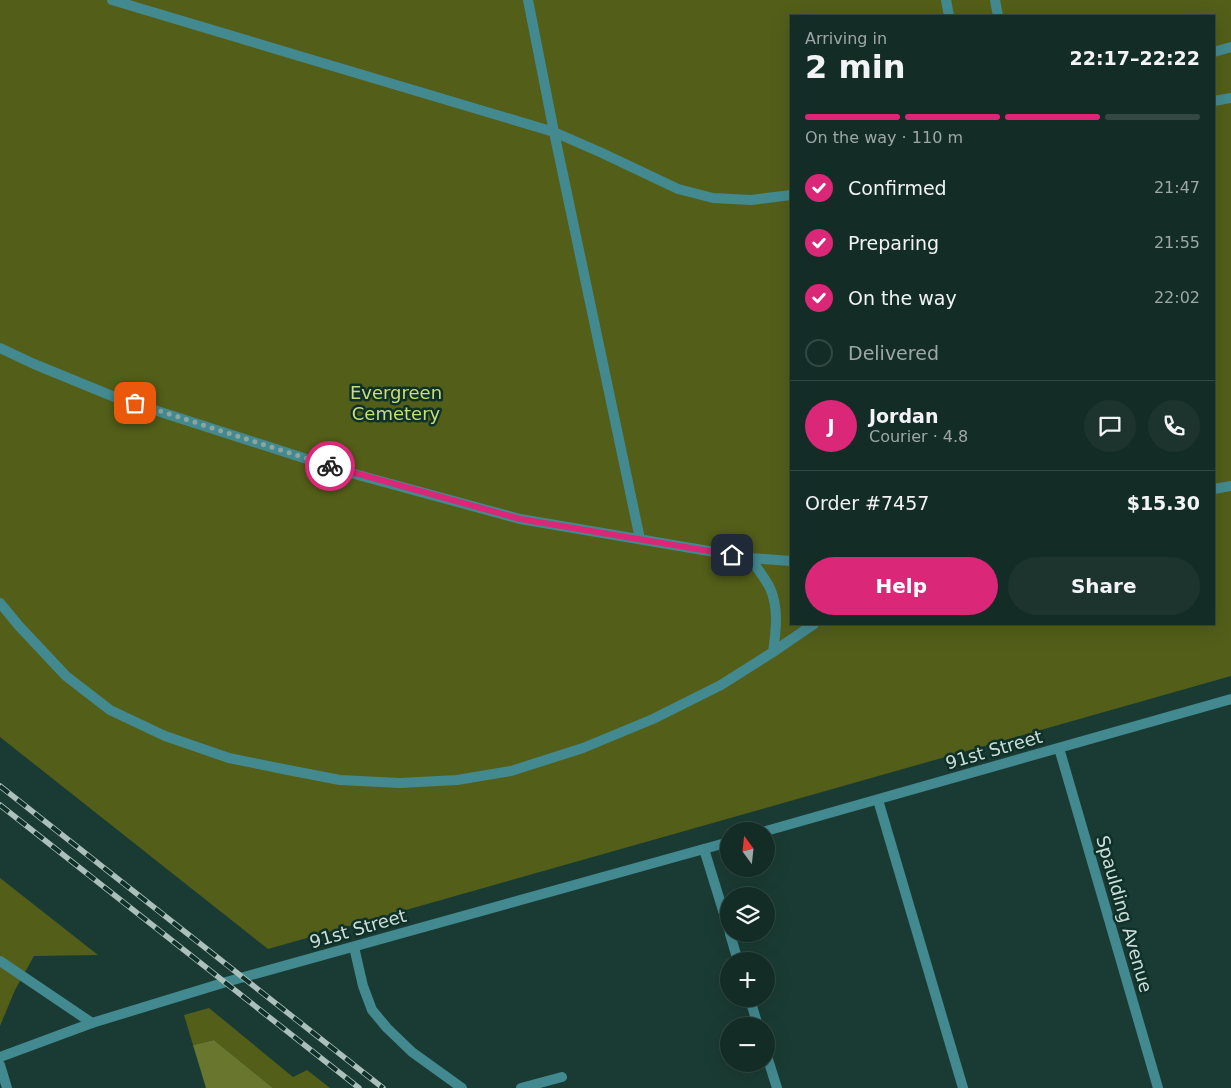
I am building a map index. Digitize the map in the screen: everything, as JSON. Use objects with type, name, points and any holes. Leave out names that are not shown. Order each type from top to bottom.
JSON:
[{"type":"street","points":[[114,0],[554,132],[678,189],[714,198],[751,200],[790,195]]},
{"type":"street","points":[[528,0],[640,539]]},
{"type":"street","points":[[946,0],[949,15]]},
{"type":"street","points":[[995,0],[998,15]]},
{"type":"street","points":[[1215,52],[1231,47]]},
{"type":"street","points":[[1215,102],[1231,98]]},
{"type":"street","points":[[0,348],[117,398],[347,472],[520,519],[750,558],[790,561]]},
{"type":"street","points":[[1215,489],[1231,486]]},
{"type":"street","points":[[750,558],[770,589],[775,606],[776,630],[773,652]]},
{"type":"street","points":[[0,603],[66,676],[110,710],[165,736],[229,758],[340,780],[400,783],[458,780],[511,771],[582,748],[653,719],[720,686],[813,625]]},
{"type":"street","name":"91st Street","points":[[775,829],[1231,699]]},
{"type":"street","name":"Spaulding Avenue","points":[[1059,748],[1158,1088]]},
{"type":"street","points":[[878,800],[963,1088]]},
{"type":"street","name":"91st Street","points":[[0,1058],[92,1024],[226,982],[720,845]]},
{"type":"street","points":[[704,849],[720,901]]},
{"type":"street","points":[[354,947],[363,986],[372,1010],[387,1028],[412,1052],[462,1088]]},
{"type":"street","points":[[0,961],[92,1024]]},
{"type":"street","points":[[0,1065],[7,1088]]},
{"type":"street","points":[[772,1072],[777,1088]]},
{"type":"street","points":[[521,1088],[562,1077]]},
{"type":"green space","name":"Evergreen Cemetery","points":[[0,0],[1231,0],[1231,676],[268,949],[0,737]]},
{"type":"green space","points":[[0,878],[98,955],[34,956],[15,990],[0,1026]]},
{"type":"green space","points":[[209,1008],[293,1077],[307,1070],[330,1088],[273,1088],[214,1040],[193,1045],[184,1015]]},
{"type":"green space","points":[[214,1040],[273,1088],[206,1088],[193,1045]]},
{"type":"railway","points":[[0,786],[383,1088]]},
{"type":"railway","points":[[0,805],[359,1088]]},
{"type":"way so far","points":[[135,403],[330,466]]},
{"type":"route","points":[[330,466],[520,519],[732,555]]}]
